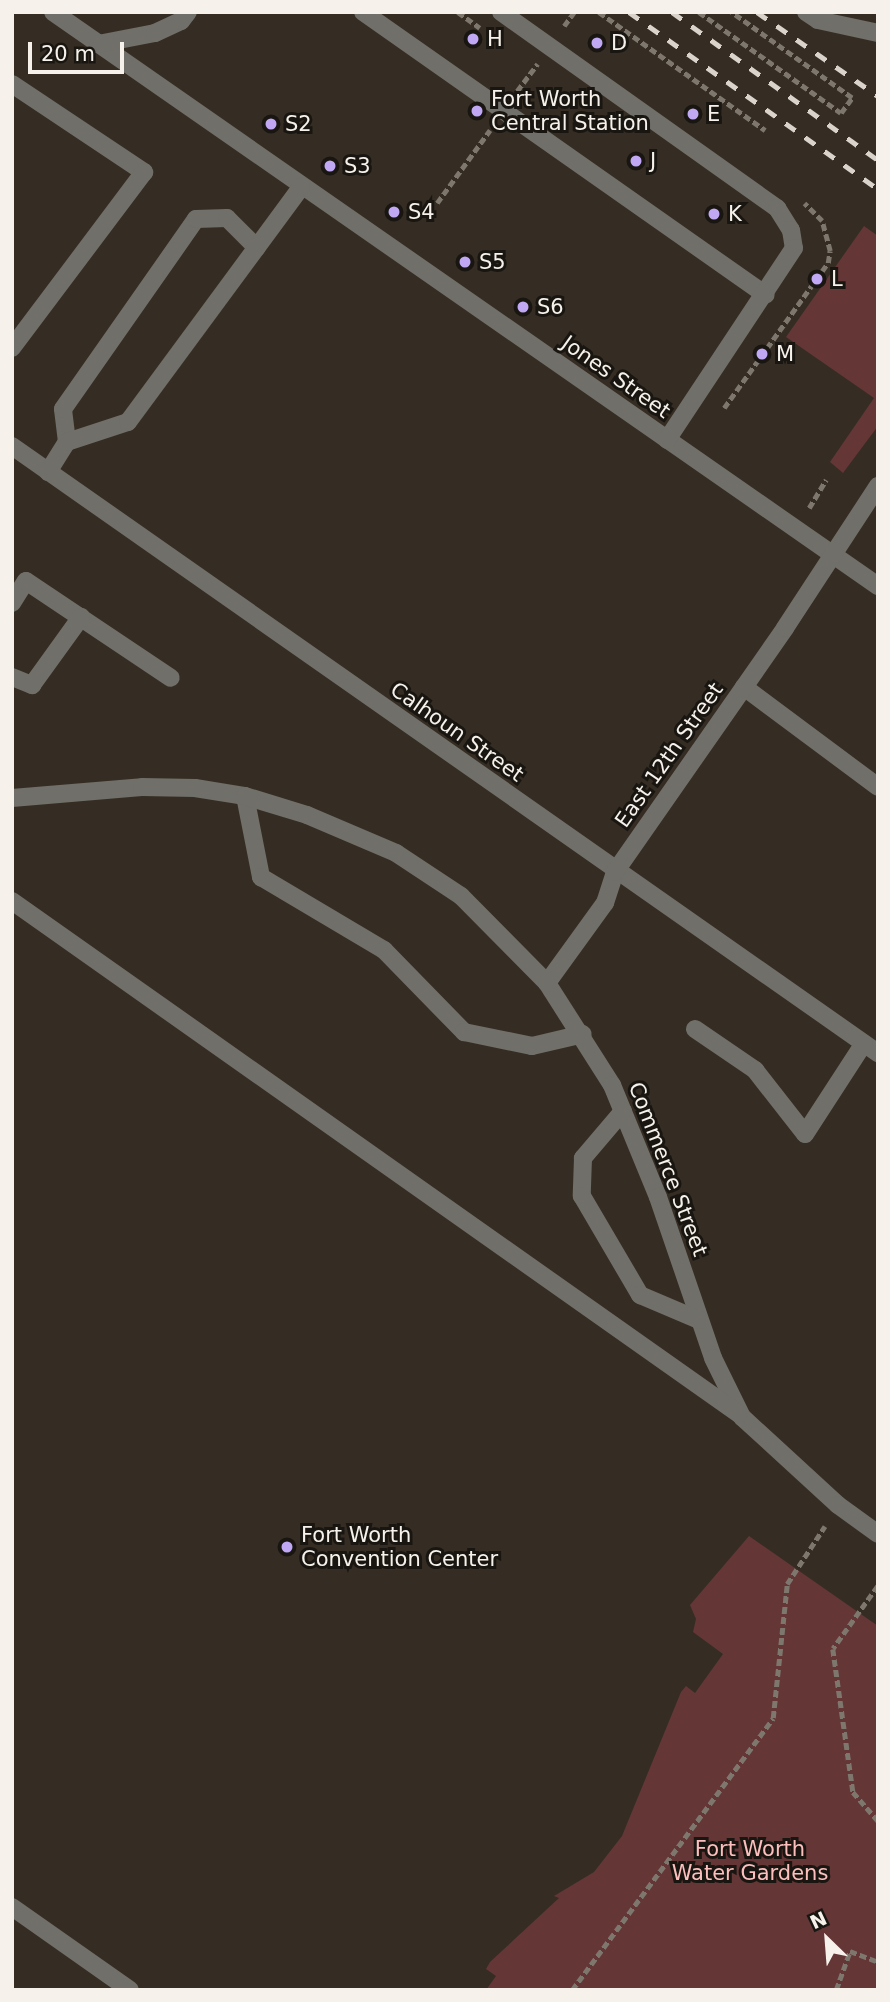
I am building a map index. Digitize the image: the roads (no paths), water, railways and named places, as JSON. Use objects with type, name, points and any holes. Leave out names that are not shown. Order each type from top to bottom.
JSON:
[{"type":"street","name":"Jones Street","points":[[53,12],[878,586]]},
{"type":"street","points":[[98,44],[155,33],[181,21],[188,12]]},
{"type":"street","points":[[363,12],[765,295]]},
{"type":"street","points":[[502,12],[777,208],[792,230],[794,248],[667,440]]},
{"type":"street","points":[[806,12],[818,20],[878,33]]},
{"type":"street","points":[[12,84],[144,172],[12,348]]},
{"type":"street","points":[[67,442],[128,422],[302,186]]},
{"type":"street","points":[[48,472],[67,442],[63,409],[196,219],[227,218],[257,248]]},
{"type":"street","name":"Calhoun Street","points":[[12,446],[615,872],[871,1048]]},
{"type":"street","name":"East 12th Street","points":[[547,984],[605,903],[615,872],[834,555],[878,486]]},
{"type":"street","points":[[12,603],[26,581],[171,678]]},
{"type":"street","points":[[12,677],[32,685],[81,618]]},
{"type":"street","points":[[744,687],[878,787]]},
{"type":"street","name":"Commerce Street","points":[[12,798],[142,787],[195,788],[245,796],[307,815],[396,853],[461,896],[547,984],[583,1034],[623,1111],[699,1320],[742,1416],[838,1505],[878,1534]]},
{"type":"street","points":[[245,796],[261,877],[384,950],[464,1032],[531,1046],[583,1034]]},
{"type":"street","points":[[12,901],[742,1416]]},
{"type":"street","points":[[695,1029],[755,1070],[805,1134],[871,1048]]},
{"type":"street","points":[[623,1111],[583,1158],[582,1196],[640,1295],[699,1320]]},
{"type":"street","points":[[12,1907],[130,1990]]},
{"type":"railway","points":[[629,12],[878,189]]},
{"type":"railway","points":[[672,12],[878,160]]},
{"type":"railway","points":[[757,12],[878,96]]},
{"type":"place","name":"H","points":[[473,39]]},
{"type":"place","name":"D","points":[[597,43]]},
{"type":"place","name":"Fort Worth Central Station","points":[[477,111]]},
{"type":"place","name":"E","points":[[693,114]]},
{"type":"place","name":"S2","points":[[271,124]]},
{"type":"place","name":"J","points":[[636,161]]},
{"type":"place","name":"S3","points":[[330,166]]},
{"type":"place","name":"S4","points":[[394,212]]},
{"type":"place","name":"K","points":[[714,214]]},
{"type":"place","name":"S5","points":[[465,262]]},
{"type":"place","name":"L","points":[[817,279]]},
{"type":"place","name":"S6","points":[[523,307]]},
{"type":"place","name":"M","points":[[762,354]]},
{"type":"place","name":"Fort Worth Convention Center","points":[[287,1547]]},
{"type":"park label","name":"Fort Worth Water Gardens","points":[[750,1861]]}]
